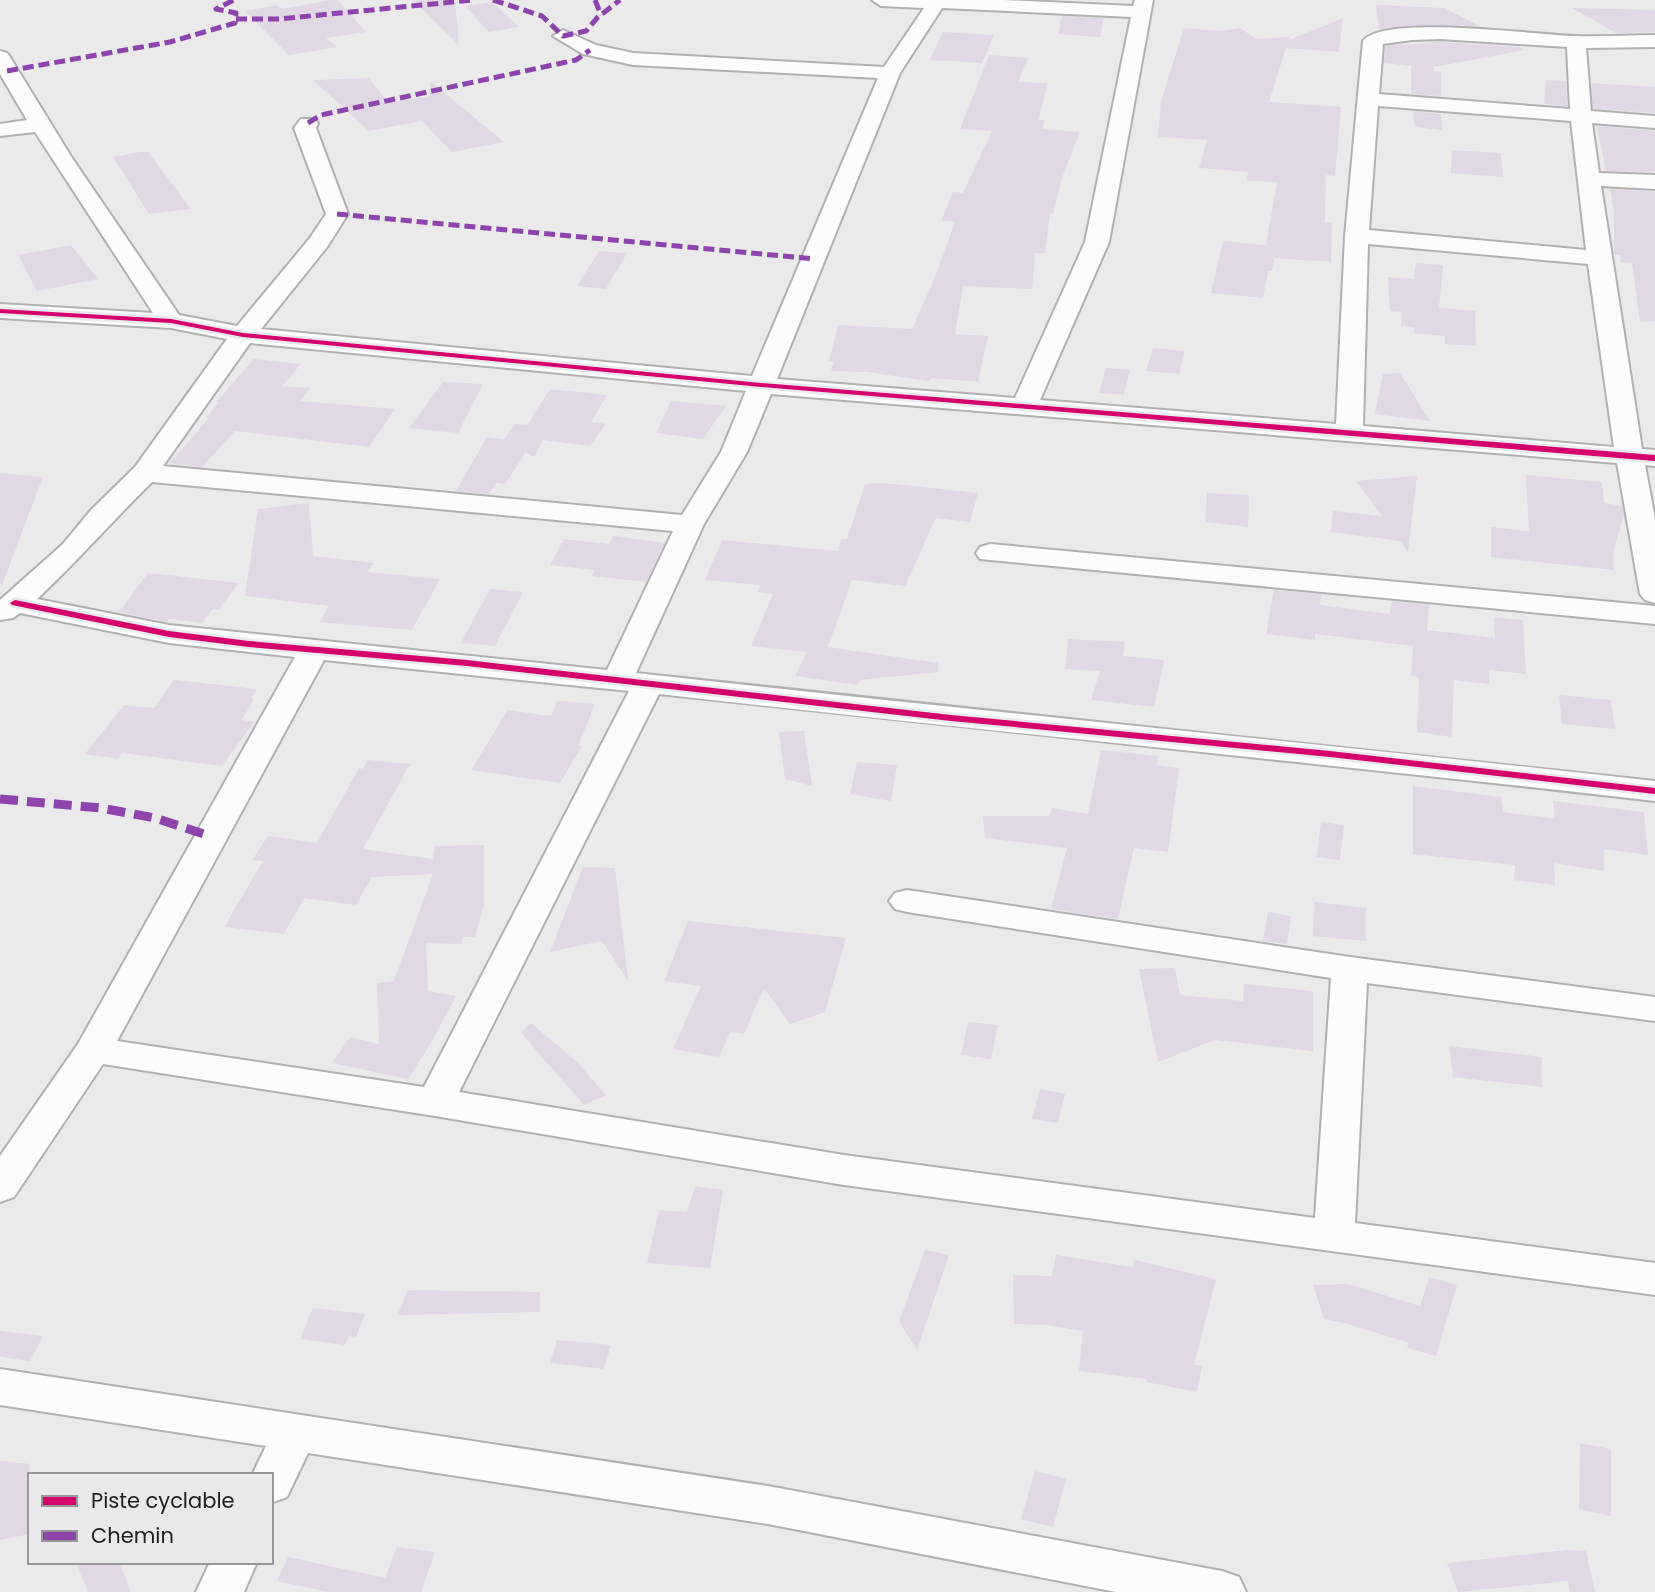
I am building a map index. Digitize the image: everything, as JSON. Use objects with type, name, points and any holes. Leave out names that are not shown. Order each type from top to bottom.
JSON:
[{"type":"street","points":[[881,0],[936,4],[1143,6],[1097,242],[1025,405]]},
{"type":"street","points":[[435,1102],[633,682],[690,524],[734,452],[890,73],[936,4]]},
{"type":"street","points":[[1349,433],[1357,236],[1373,41],[1379,38],[1429,34],[1576,42],[1655,41]]},
{"type":"street","points":[[563,36],[590,50],[634,59],[890,73]]},
{"type":"street","points":[[1576,42],[1581,117],[1599,258],[1629,455],[1655,594]]},
{"type":"street","points":[[0,57],[10,79],[172,321]]},
{"type":"street","points":[[1370,99],[1655,122]]},
{"type":"street","points":[[8,608],[73,550],[101,516],[145,473],[243,335],[319,242],[337,214],[305,128],[308,123]]},
{"type":"street","points":[[0,130],[40,125]]},
{"type":"street","points":[[1591,179],[1655,182]]},
{"type":"street","points":[[1357,236],[1599,258]]},
{"type":"street","points":[[0,312],[172,321],[243,335],[761,385],[1655,458]]},
{"type":"street","points":[[145,473],[690,524]]},
{"type":"street","points":[[990,553],[1655,615]]},
{"type":"street","points":[[8,608],[169,634],[951,718],[1330,754],[1655,791]]},
{"type":"street","points":[[0,1187],[93,1050],[315,649]]},
{"type":"street","points":[[907,901],[1350,969],[1655,1009]]},
{"type":"street","points":[[1334,1236],[1350,969]]},
{"type":"street","points":[[93,1050],[435,1102],[844,1170],[1655,1279]]},
{"type":"street","points":[[0,1387],[768,1506],[1222,1592]]},
{"type":"street","points":[[273,1480],[295,1433]]},
{"type":"street","points":[[220,1592],[233,1564]]},
{"type":"building","points":[[338,0],[366,32],[326,38],[337,47],[289,55],[245,11],[277,5],[282,9]]},
{"type":"building","points":[[413,0],[455,0],[459,45]]},
{"type":"building","points":[[492,2],[519,27],[489,32],[465,6]]},
{"type":"building","points":[[1376,5],[1445,8],[1479,26],[1429,25],[1379,30]]},
{"type":"building","points":[[1572,8],[1655,10],[1655,32],[1616,33]]},
{"type":"building","points":[[1062,16],[1104,18],[1100,37],[1058,34]]},
{"type":"building","points":[[1343,18],[1339,52],[1286,48],[1269,102],[1341,107],[1335,176],[1326,175],[1325,222],[1332,222],[1331,262],[1274,258],[1272,271],[1268,271],[1263,298],[1211,293],[1223,241],[1266,245],[1277,182],[1247,181],[1248,172],[1199,168],[1207,140],[1158,137],[1161,101],[1184,28],[1221,31],[1240,28],[1256,39],[1290,37],[1289,40]]},
{"type":"building","points":[[943,32],[994,35],[982,63],[930,60]]},
{"type":"building","points":[[1440,42],[1518,47],[1525,50],[1434,67],[1434,71],[1441,72],[1441,96],[1411,94],[1411,66],[1384,63],[1385,46]]},
{"type":"building","points":[[989,55],[1028,58],[1018,82],[1048,83],[1038,120],[1045,120],[1042,129],[1080,132],[1063,175],[1053,213],[1050,213],[1045,253],[1035,253],[1032,289],[963,286],[955,334],[988,336],[978,382],[931,378],[929,381],[867,372],[831,371],[834,361],[829,361],[838,325],[912,329],[955,222],[941,221],[953,192],[963,193],[992,131],[960,129]]},
{"type":"building","points":[[369,78],[389,103],[430,96],[430,81],[504,142],[452,152],[422,121],[369,131],[313,80]]},
{"type":"building","points":[[1546,80],[1566,81],[1567,106],[1544,104]]},
{"type":"building","points":[[1591,83],[1655,87],[1655,113],[1593,109]]},
{"type":"building","points":[[1413,111],[1441,114],[1442,130],[1415,127]]},
{"type":"building","points":[[1597,126],[1655,131],[1655,172],[1606,171]]},
{"type":"building","points":[[1452,150],[1501,153],[1503,177],[1451,173]]},
{"type":"building","points":[[148,152],[191,209],[149,214],[113,157]]},
{"type":"building","points":[[1610,189],[1655,192],[1655,321],[1640,322],[1632,263],[1621,262],[1620,255],[1614,255],[1614,212]]},
{"type":"building","points":[[71,245],[98,279],[37,291],[18,255]]},
{"type":"building","points":[[599,251],[627,253],[606,289],[577,286]]},
{"type":"building","points":[[1416,263],[1443,265],[1439,308],[1475,311],[1476,346],[1445,344],[1445,336],[1414,333],[1414,327],[1401,326],[1402,312],[1390,311],[1388,277],[1414,279]]},
{"type":"building","points":[[1153,348],[1185,351],[1179,374],[1146,371]]},
{"type":"building","points":[[254,359],[301,364],[282,386],[310,388],[301,401],[395,409],[369,447],[235,431],[202,467],[170,463],[209,418],[206,418],[219,402],[216,402]]},
{"type":"building","points":[[1106,368],[1130,370],[1124,395],[1099,393]]},
{"type":"building","points":[[1400,373],[1430,421],[1375,414],[1383,374]]},
{"type":"building","points":[[443,382],[483,384],[458,433],[409,428]]},
{"type":"building","points":[[550,389],[607,395],[591,422],[606,424],[590,446],[543,440],[534,457],[526,452],[505,484],[496,483],[489,494],[456,491],[487,437],[504,439],[515,424],[527,425]]},
{"type":"building","points":[[671,401],[726,406],[703,439],[656,433]]},
{"type":"building","points":[[0,473],[43,477],[2,585],[0,584]]},
{"type":"building","points":[[1526,475],[1602,482],[1604,503],[1622,506],[1624,516],[1614,548],[1614,570],[1491,557],[1491,527],[1529,531]]},
{"type":"building","points":[[1417,476],[1408,552],[1400,541],[1331,532],[1333,511],[1382,516],[1356,481]]},
{"type":"building","points":[[884,483],[978,493],[970,522],[936,518],[905,586],[852,580],[828,647],[938,663],[938,672],[860,680],[858,685],[795,676],[807,652],[751,646],[773,594],[757,592],[761,585],[705,580],[722,540],[838,551],[841,539],[847,539],[865,484]]},
{"type":"building","points":[[1207,493],[1249,495],[1248,527],[1206,522]]},
{"type":"building","points":[[309,503],[313,556],[374,563],[367,572],[440,579],[412,630],[320,622],[329,606],[245,596],[258,509]]},
{"type":"building","points":[[613,536],[665,543],[646,582],[592,576],[595,570],[550,565],[564,539],[609,544]]},
{"type":"building","points":[[148,573],[239,583],[219,609],[213,609],[202,623],[169,619],[167,622],[119,612]]},
{"type":"building","points":[[490,589],[523,592],[495,646],[461,643]]},
{"type":"building","points":[[1274,590],[1321,594],[1320,605],[1390,614],[1392,601],[1429,605],[1427,630],[1495,638],[1494,617],[1523,620],[1526,674],[1489,670],[1489,684],[1454,680],[1452,737],[1417,732],[1419,677],[1411,676],[1413,646],[1315,634],[1315,640],[1266,634]]},
{"type":"building","points":[[1068,639],[1125,642],[1123,656],[1164,660],[1154,707],[1091,700],[1100,671],[1065,669]]},
{"type":"building","points":[[174,680],[257,689],[242,720],[254,722],[222,766],[122,753],[118,759],[85,754],[124,705],[154,708]]},
{"type":"building","points":[[1559,695],[1611,700],[1615,729],[1562,724]]},
{"type":"building","points":[[557,701],[595,704],[578,746],[582,746],[560,783],[471,770],[508,710],[551,716]]},
{"type":"building","points":[[804,731],[812,786],[785,779],[779,732]]},
{"type":"building","points":[[1101,750],[1158,756],[1157,765],[1179,768],[1168,852],[1134,848],[1118,919],[1051,909],[1067,848],[985,838],[983,816],[1049,816],[1052,808],[1088,814]]},
{"type":"building","points":[[368,760],[410,764],[363,849],[433,859],[435,846],[484,845],[484,904],[475,937],[463,937],[461,944],[426,943],[428,991],[456,996],[408,1079],[332,1063],[350,1037],[379,1044],[377,983],[394,981],[433,874],[372,877],[356,905],[304,898],[284,934],[224,927],[263,861],[252,860],[268,836],[317,843],[359,768],[363,769]]},
{"type":"building","points":[[857,762],[897,765],[891,801],[850,794]]},
{"type":"building","points":[[1413,786],[1501,797],[1503,812],[1555,819],[1553,801],[1644,812],[1648,855],[1604,849],[1604,871],[1554,863],[1555,885],[1514,880],[1515,865],[1413,854]]},
{"type":"building","points":[[1321,822],[1344,825],[1340,860],[1317,857]]},
{"type":"building","points":[[583,867],[615,868],[628,981],[602,941],[550,952]]},
{"type":"building","points":[[1314,902],[1366,908],[1366,941],[1313,936]]},
{"type":"building","points":[[1268,912],[1291,916],[1287,944],[1263,941]]},
{"type":"building","points":[[688,921],[846,938],[825,1012],[790,1024],[764,988],[744,1034],[730,1032],[719,1057],[673,1049],[701,986],[664,981]]},
{"type":"building","points":[[1175,968],[1180,995],[1243,1001],[1244,984],[1313,991],[1313,1051],[1215,1040],[1158,1062],[1139,969]]},
{"type":"building","points":[[968,1022],[998,1025],[991,1059],[961,1055]]},
{"type":"building","points":[[531,1023],[577,1062],[606,1095],[584,1105],[521,1033]]},
{"type":"building","points":[[1449,1046],[1542,1057],[1542,1087],[1453,1077]]},
{"type":"building","points":[[1040,1089],[1065,1094],[1058,1123],[1032,1119]]},
{"type":"building","points":[[695,1186],[723,1190],[710,1268],[647,1263],[659,1210],[687,1212]]},
{"type":"building","points":[[925,1250],[949,1255],[917,1350],[899,1322]]},
{"type":"building","points":[[1056,1255],[1132,1267],[1134,1260],[1216,1279],[1194,1365],[1202,1366],[1197,1392],[1146,1382],[1146,1379],[1079,1371],[1083,1331],[1047,1325],[1014,1324],[1013,1275],[1052,1276]]},
{"type":"building","points":[[1429,1277],[1457,1285],[1436,1356],[1407,1348],[1409,1343],[1324,1319],[1313,1285],[1348,1284],[1420,1306]]},
{"type":"building","points":[[408,1290],[540,1292],[540,1312],[397,1315]]},
{"type":"building","points":[[313,1308],[365,1314],[356,1337],[349,1336],[345,1345],[300,1339]]},
{"type":"building","points":[[0,1331],[43,1336],[30,1361],[0,1357]]},
{"type":"building","points":[[557,1340],[611,1345],[604,1369],[550,1363]]},
{"type":"building","points":[[1580,1443],[1611,1449],[1611,1516],[1579,1509]]},
{"type":"building","points":[[0,1461],[30,1464],[28,1534],[0,1540]]},
{"type":"building","points":[[1035,1471],[1066,1479],[1053,1527],[1021,1519]]},
{"type":"building","points":[[397,1547],[435,1552],[421,1592],[328,1592],[277,1581],[288,1557],[385,1578]]},
{"type":"building","points":[[1567,1550],[1586,1551],[1595,1592],[1570,1592],[1568,1581],[1458,1592],[1447,1563]]},
{"type":"building","points":[[77,1564],[120,1564],[131,1592],[88,1592]]},
{"type":"marked path","points":[[7,71],[170,42],[235,23],[236,13],[216,9],[234,0]]},
{"type":"marked path","points":[[236,19],[279,19],[473,0]]},
{"type":"marked path","points":[[493,0],[542,16],[558,28],[563,36],[586,31],[598,17],[620,0]]},
{"type":"marked path","points":[[595,0],[601,15]]},
{"type":"marked path","points":[[308,123],[321,115],[576,60],[590,50]]},
{"type":"marked path","points":[[337,214],[815,259]]},
{"type":"marked path","points":[[0,799],[101,808],[155,818],[210,836]]},
{"type":"cycle path","points":[[0,311],[171,321],[243,335],[761,385],[1655,458]]},
{"type":"cycle path","points":[[15,603],[169,634],[249,644],[467,663],[951,718],[1330,754],[1655,791]]}]
